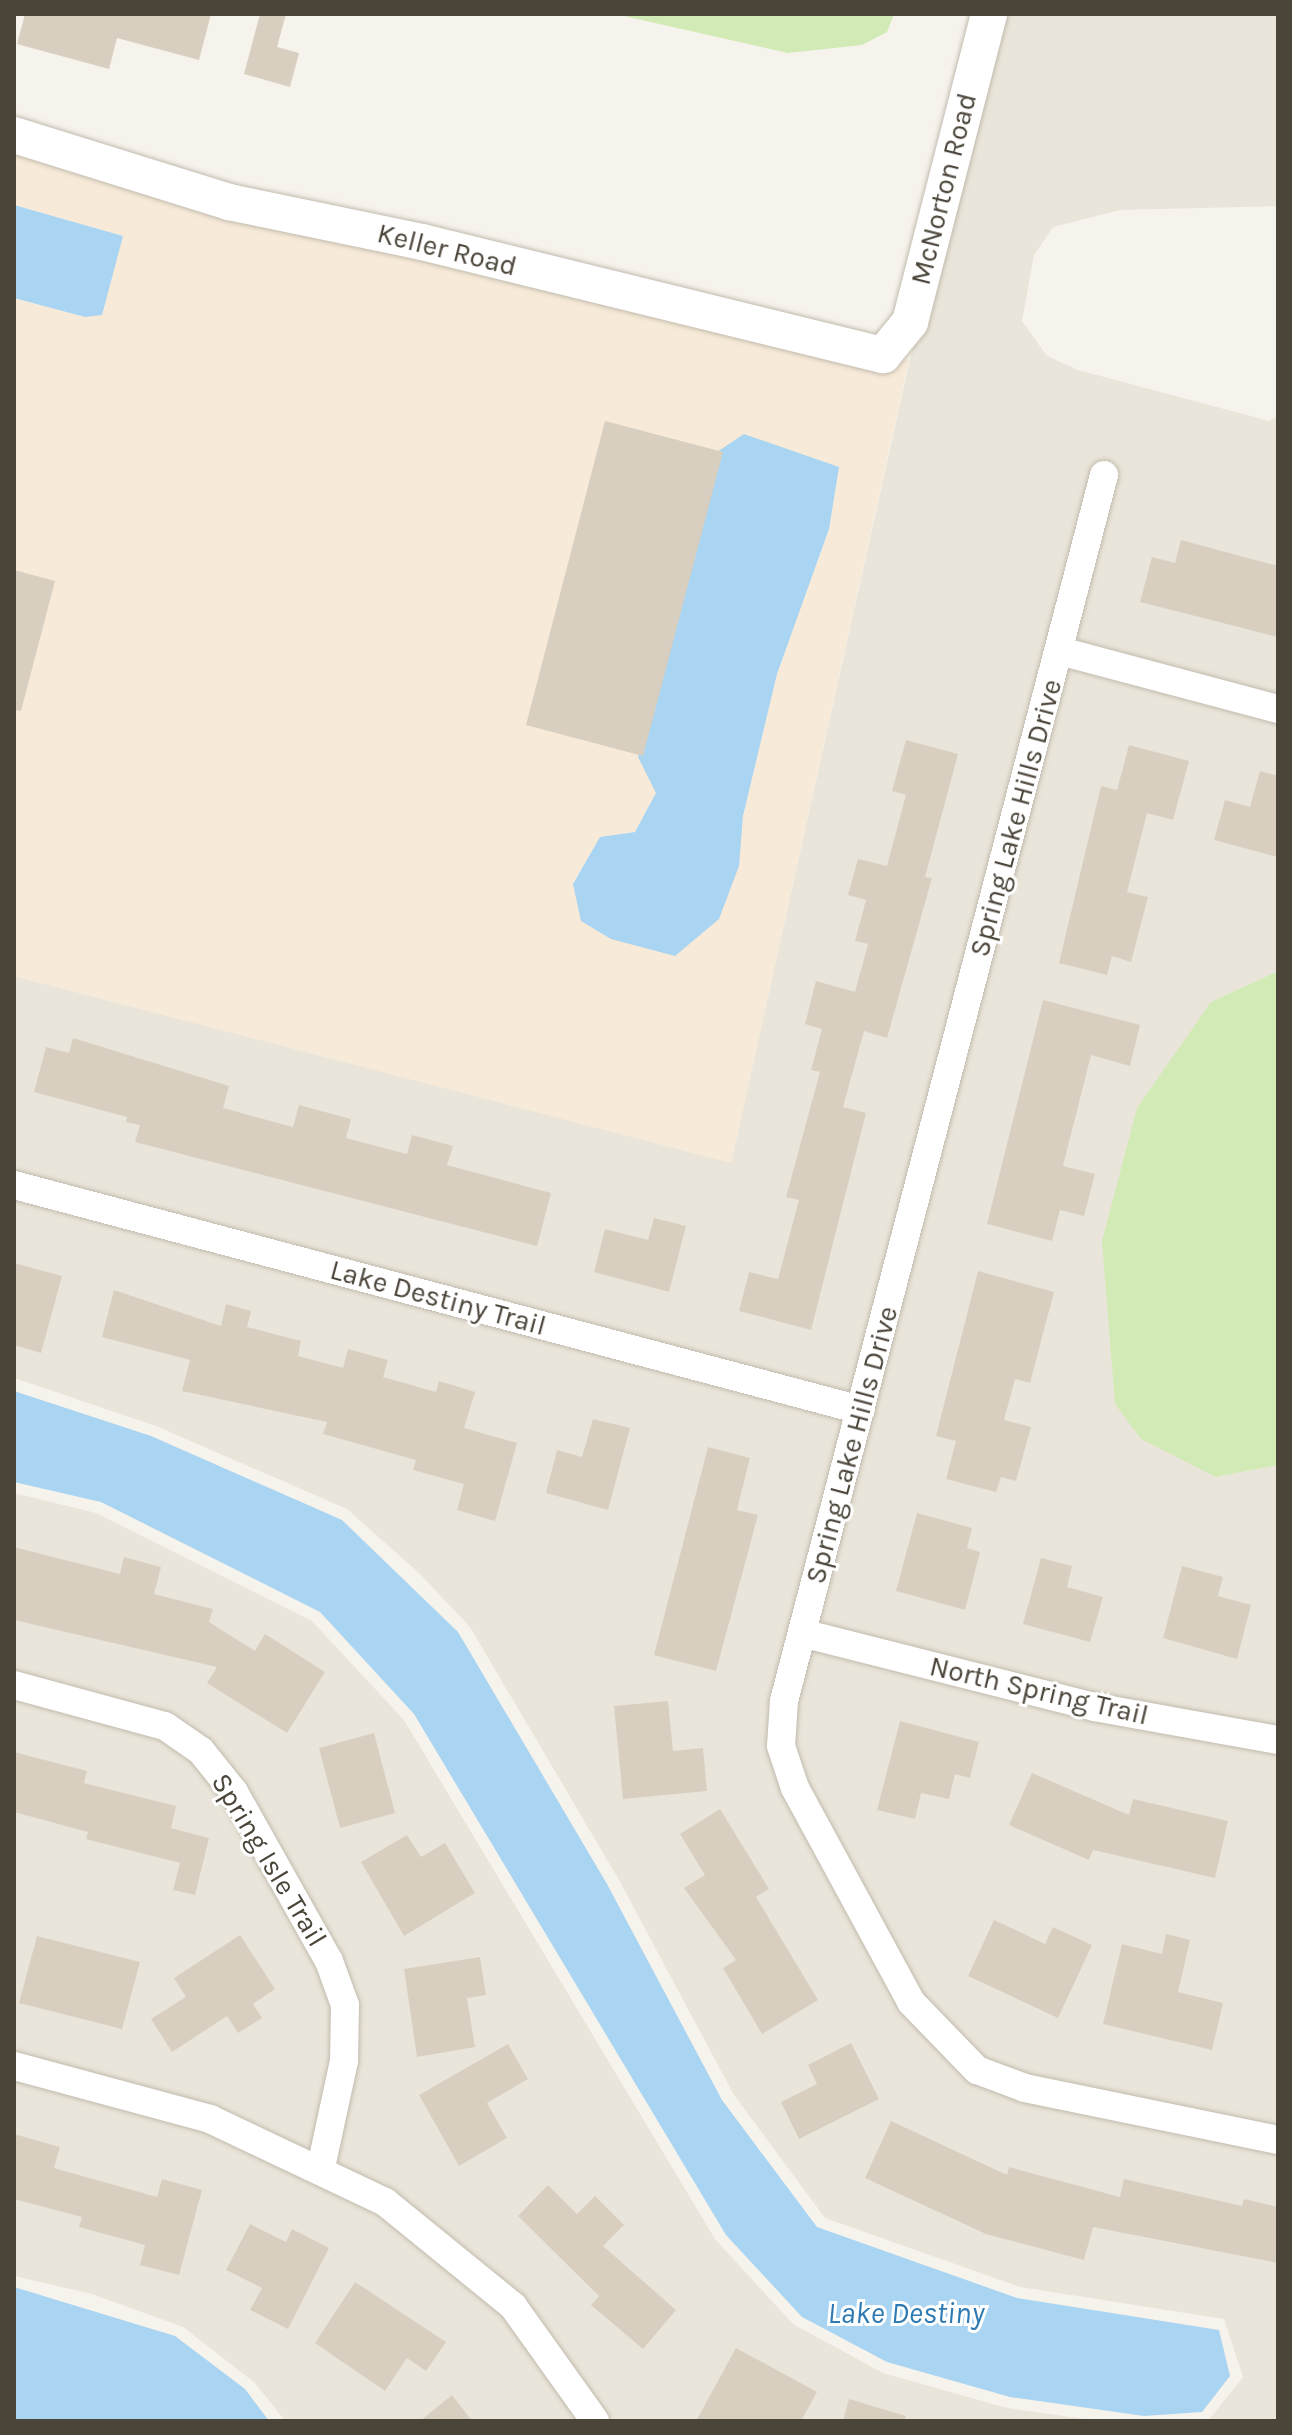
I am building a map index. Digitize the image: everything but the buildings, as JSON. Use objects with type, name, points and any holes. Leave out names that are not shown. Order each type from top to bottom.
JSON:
[{"type":"street","name":"McNorton Road","points":[[883,355],[910,322],[989,14]]},
{"type":"street","name":"Keller Road","points":[[14,135],[229,202],[422,242],[883,355]]},
{"type":"street","name":"Spring Lake Hills Drive","points":[[1104,475],[784,1701],[781,1746],[795,1788],[911,2002],[943,2041],[977,2070],[1025,2088],[1278,2140]]},
{"type":"street","points":[[1060,651],[1278,709]]},
{"type":"street","name":"Lake Destiny Trail","points":[[14,1185],[861,1410]]},
{"type":"street","name":"North Spring Trail","points":[[802,1633],[1094,1707],[1278,1740]]},
{"type":"street","name":"Spring Isle Trail","points":[[14,1685],[165,1726],[201,1751],[234,1792],[329,1961],[345,2005],[344,2061],[321,2167]]},
{"type":"street","points":[[14,2066],[210,2119],[321,2167],[385,2202],[513,2306],[595,2421]]},
{"type":"shaded area","points":[[1005,14],[1278,14],[1278,206],[1120,210],[1053,227],[1034,255],[1022,321],[1047,356],[1078,370],[1269,421],[1278,416],[1278,971],[1211,1002],[1112,1352],[1115,1404],[1216,1477],[1278,1465],[1278,2421],[1208,2421],[1243,2377],[1224,2319],[1020,2287],[825,2218],[734,2095],[619,1880],[470,1627],[420,1574],[347,1509],[156,1426],[14,1378],[14,976],[731,1162],[912,350],[924,325]]},
{"type":"shaded area","points":[[14,149],[875,366],[882,374],[894,371],[902,358],[909,360],[731,1163],[14,976],[14,298],[85,317],[123,236],[14,205]],"holes":[[[838,467],[829,529],[777,674],[743,816],[739,866],[573,884],[600,837],[635,832]]]},
{"type":"shaded area","points":[[14,1493],[96,1513],[312,1621],[404,1720],[715,2239],[793,2324],[883,2373],[1007,2408],[1098,2421],[285,2421],[255,2383],[183,2327],[92,2294],[14,2276]]},
{"type":"green space","points":[[615,14],[894,14],[887,32],[862,45],[788,53]]},
{"type":"green space","points":[[1278,971],[1278,1465],[1216,1477],[1141,1439],[1115,1404],[1102,1241],[1137,1108],[1211,1002]]},
{"type":"water","points":[[14,205],[123,236],[102,315],[85,317],[14,298]]},
{"type":"water","points":[[744,434],[839,467],[829,529],[777,674],[743,816],[739,866],[719,919],[675,956],[611,939],[581,921],[573,884],[600,837],[635,832],[656,793],[638,757],[714,454]]},
{"type":"water","name":"Lake Destiny","points":[[14,1391],[151,1436],[342,1520],[458,1632],[607,1884],[722,2100],[817,2227],[1017,2298],[1219,2330],[1230,2376],[1202,2412],[1144,2416],[1010,2397],[887,2362],[802,2317],[726,2235],[414,1714],[320,1612],[101,1502],[14,1482]]},
{"type":"water","points":[[14,2287],[175,2336],[245,2389],[269,2421],[14,2421]]}]
